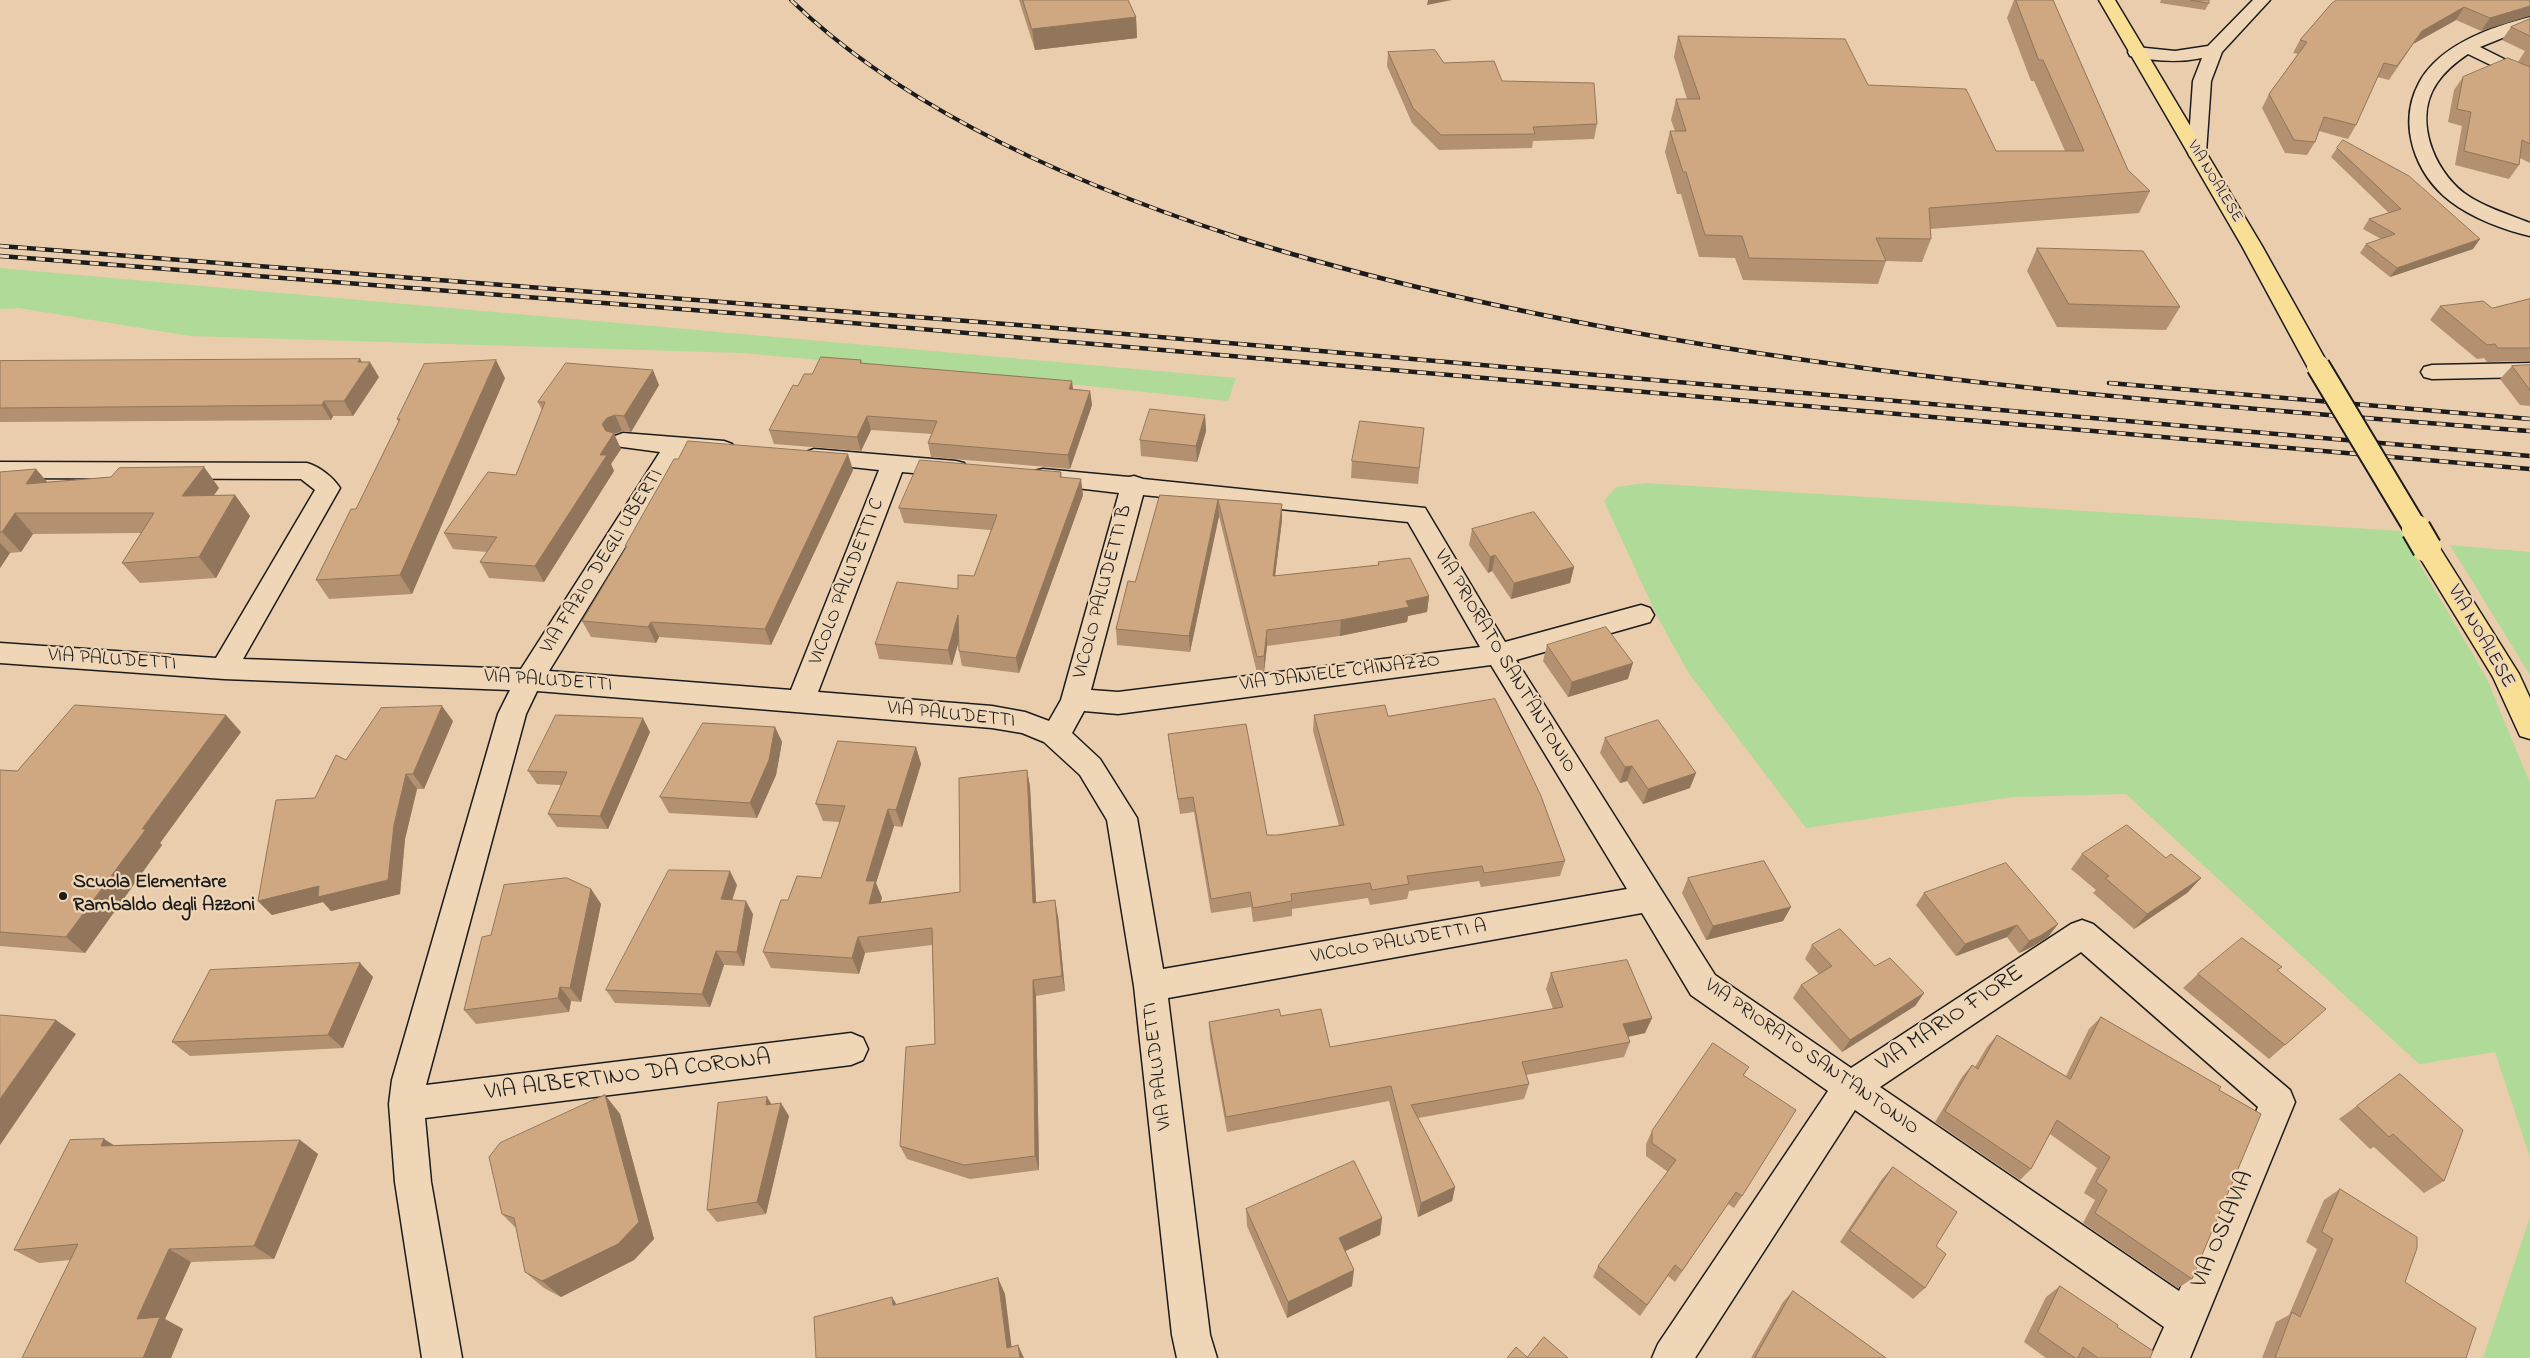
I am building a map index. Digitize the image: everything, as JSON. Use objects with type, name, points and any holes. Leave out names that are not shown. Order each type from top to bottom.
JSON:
[{"type":"main road","name":"VIA NOALESE","points":[[2107,0],[2252,246],[2318,366],[2504,674],[2530,728]]},
{"type":"street","points":[[2197,153],[2202,81],[2214,50],[2262,0]]},
{"type":"street","points":[[2530,22],[2481,38],[2438,69],[2421,96],[2418,133],[2422,152],[2433,172],[2457,198],[2530,230]]},
{"type":"street","points":[[2466,47],[2530,79]]},
{"type":"street","points":[[2136,52],[2178,58],[2195,57],[2214,50]]},
{"type":"street","points":[[2432,372],[2530,370]]},
{"type":"street","points":[[623,441],[746,451]]},
{"type":"street","name":"VIA FAZIO DEGLI UBERTI","points":[[530,680],[676,445]]},
{"type":"street","points":[[795,455],[980,471]]},
{"type":"street","name":"VICOLO PALUDETTI C","points":[[801,701],[894,464]]},
{"type":"street","points":[[0,470],[307,471],[328,488],[224,669]]},
{"type":"street","name":"VIA PRIORATO SANT'ANTONIO","points":[[1019,474],[1134,484],[1416,514],[1498,654],[1702,985],[2186,1319]]},
{"type":"street","name":"VICOLO PALUDETTI B","points":[[1075,700],[1134,484]]},
{"type":"street","name":"VIA DANIELE CHINAZZO","points":[[1075,700],[1118,702],[1498,654],[1641,615]]},
{"type":"street","name":"VIA PALUDETTI","points":[[0,653],[224,669],[530,680],[992,717],[1025,723],[1054,734],[1090,766],[1122,818],[1150,986],[1190,1325],[1197,1358]]},
{"type":"street","points":[[442,1358],[413,1182],[406,1104],[409,1080],[510,724],[520,696],[530,680]]},
{"type":"street","points":[[1054,734],[1064,723],[1075,700]]},
{"type":"street","name":"VICOLO PALUDETTI A","points":[[1150,986],[1648,899]]},
{"type":"street","name":"VIA MARIO FIORE","points":[[1672,1358],[1851,1087],[2082,934],[2278,1102]]},
{"type":"street","name":"VIA ALBERTINO DA CORONA","points":[[406,1104],[851,1049]]},
{"type":"street","name":"VIA OSLAVIA","points":[[2170,1358],[2278,1102]]},
{"type":"green space","points":[[0,268],[1236,378],[1228,401],[987,375],[742,353],[190,336],[19,308],[0,309]]},
{"type":"green space","points":[[1646,483],[2400,531],[2486,677],[2530,783],[2530,1157],[2495,1052],[2419,1064],[2126,794],[2013,797],[1806,828],[1688,672],[1657,616],[1604,501],[1616,487]]},
{"type":"green space","points":[[2450,545],[2530,552],[2530,675]]},
{"type":"green space","points":[[2530,1217],[2530,1358],[2483,1358]]},
{"type":"building","points":[[1023,0],[1128,0],[1136,17],[1032,29]]},
{"type":"building","points":[[2016,0],[2053,0],[2128,170],[2150,191],[1929,208],[1931,239],[1876,238],[1886,261],[1749,258],[1742,236],[1705,235],[1686,172],[1683,172],[1670,131],[1686,131],[1676,99],[1700,99],[1678,36],[1845,39],[1868,85],[1966,89],[1996,151],[2084,151],[2043,60],[2039,60]]},
{"type":"building","points":[[2191,0],[2209,0],[2209,3]]},
{"type":"building","points":[[2337,0],[2530,0],[2530,6],[2490,18],[2464,7],[2422,31],[2397,66],[2384,63],[2356,125],[2324,117],[2315,142],[2294,140],[2269,94],[2307,42],[2300,40],[2332,3]]},
{"type":"building","points":[[2530,19],[2530,36],[2511,27]]},
{"type":"building","points":[[1435,50],[1444,63],[1494,61],[1502,81],[1594,83],[1597,124],[1533,127],[1535,134],[1441,135],[1413,108],[1388,52]]},
{"type":"building","points":[[2508,58],[2530,67],[2530,144],[2522,140],[2519,165],[2464,151],[2471,112],[2457,109],[2463,77]]},
{"type":"building","points":[[2343,140],[2409,176],[2480,239],[2397,268],[2366,244],[2395,234],[2369,219],[2401,209],[2337,148]]},
{"type":"building","points":[[2037,248],[2143,251],[2180,307],[2069,304]]},
{"type":"building","points":[[2530,299],[2530,348],[2498,348],[2495,344],[2487,345],[2440,306],[2483,301],[2492,308]]},
{"type":"building","points":[[821,357],[861,360],[860,363],[1072,381],[1069,389],[1090,391],[1068,455],[928,443],[937,421],[867,416],[857,437],[769,430],[793,385],[798,386],[804,374],[812,374]]},
{"type":"building","points":[[360,359],[358,362],[370,362],[344,401],[324,401],[322,405],[0,408],[0,361]]},
{"type":"building","points":[[496,360],[400,575],[316,580],[351,509],[356,509],[400,419],[397,419],[424,364]]},
{"type":"building","points":[[566,363],[653,370],[624,416],[615,415],[607,418],[602,424],[606,431],[614,433],[600,455],[607,455],[535,566],[480,562],[497,537],[444,533],[488,472],[516,475],[545,402],[538,402]]},
{"type":"building","points":[[2530,365],[2530,390],[2512,366]]},
{"type":"building","points":[[1150,409],[1205,415],[1196,446],[1140,440]]},
{"type":"building","points":[[1360,421],[1424,428],[1419,468],[1352,461]]},
{"type":"building","points":[[688,441],[848,454],[765,629],[651,622],[648,627],[582,621],[627,546],[625,546],[674,459],[678,459]]},
{"type":"building","points":[[920,460],[1061,472],[1060,477],[1081,479],[1016,658],[959,651],[958,615],[948,650],[875,644],[897,582],[958,589],[958,575],[974,576],[997,515],[899,508]]},
{"type":"building","points":[[204,467],[182,496],[235,495],[199,557],[122,563],[154,513],[15,513],[2,532],[0,532],[0,472],[36,469],[26,484],[111,477],[119,468]]},
{"type":"building","points":[[1160,495],[1282,504],[1273,576],[1379,565],[1378,562],[1410,558],[1429,596],[1406,601],[1409,607],[1341,620],[1267,630],[1264,656],[1257,657],[1218,500],[1189,636],[1116,629],[1128,581],[1135,582]]},
{"type":"building","points":[[1534,512],[1574,567],[1514,583],[1495,555],[1490,557],[1472,529]]},
{"type":"building","points":[[1606,627],[1633,663],[1572,682],[1547,645]]},
{"type":"building","points":[[1495,699],[1541,796],[1565,861],[1484,873],[1482,866],[1407,876],[1409,884],[1372,890],[1370,883],[1291,894],[1292,901],[1253,908],[1250,892],[1211,899],[1193,797],[1178,799],[1168,734],[1246,724],[1267,835],[1278,835],[1344,825],[1314,715],[1385,705],[1388,716]]},
{"type":"building","points":[[75,705],[226,715],[142,829],[146,829],[66,937],[0,932],[0,770],[17,771]]},
{"type":"building","points":[[442,706],[413,774],[406,774],[394,825],[388,880],[318,897],[319,886],[258,901],[276,800],[315,798],[336,755],[346,760],[381,708]]},
{"type":"building","points":[[556,715],[643,718],[600,816],[548,814],[567,772],[528,771]]},
{"type":"building","points":[[1658,720],[1696,773],[1648,789],[1632,766],[1625,767],[1605,738]]},
{"type":"building","points":[[703,723],[775,727],[769,760],[750,803],[660,797]]},
{"type":"building","points":[[838,741],[916,747],[896,810],[888,809],[866,881],[875,881],[869,904],[960,892],[959,778],[1027,770],[1033,903],[1055,900],[1062,976],[1033,980],[1035,1156],[964,1165],[900,1146],[906,1047],[935,1044],[932,928],[858,937],[852,958],[763,952],[781,900],[788,900],[797,876],[821,878],[845,806],[816,804]]},
{"type":"building","points":[[2127,825],[2166,858],[2171,854],[2201,878],[2147,914],[2105,878],[2109,876],[2082,854]]},
{"type":"building","points":[[1764,861],[1791,907],[1713,926],[1688,878]]},
{"type":"building","points":[[2006,863],[2058,924],[2029,941],[2017,925],[1965,944],[1924,893]]},
{"type":"building","points":[[669,870],[730,871],[721,899],[746,901],[737,952],[716,951],[702,994],[606,990]]},
{"type":"building","points":[[567,878],[591,889],[570,988],[560,987],[558,998],[464,1010],[482,937],[491,935],[504,885]]},
{"type":"building","points":[[1840,929],[1875,966],[1890,958],[1924,993],[1850,1040],[1801,985],[1832,966],[1812,945]]},
{"type":"building","points":[[2242,938],[2282,967],[2277,970],[2326,1009],[2285,1045],[2198,974]]},
{"type":"building","points":[[1627,960],[1652,1018],[1623,1024],[1630,1042],[1522,1062],[1529,1084],[1411,1105],[1455,1187],[1421,1203],[1391,1086],[1226,1117],[1209,1022],[1279,1009],[1281,1016],[1321,1009],[1330,1047],[1563,1007],[1551,973]]},
{"type":"building","points":[[360,963],[328,1035],[172,1042],[210,970]]},
{"type":"building","points":[[0,1015],[56,1020],[0,1099]]},
{"type":"building","points":[[2101,1017],[2221,1087],[2219,1090],[2261,1114],[2192,1279],[2095,1213],[2107,1190],[2096,1182],[2110,1157],[2057,1120],[2031,1169],[1945,1111],[1972,1065],[1978,1069],[1997,1035],[2070,1079]]},
{"type":"building","points":[[1713,1043],[1749,1067],[1743,1075],[1796,1110],[1742,1196],[1736,1192],[1682,1271],[1675,1265],[1647,1305],[1598,1266],[1676,1160],[1652,1143],[1652,1131]]},
{"type":"building","points":[[2400,1074],[2463,1130],[2444,1181],[2393,1134],[2389,1137],[2357,1106]]},
{"type":"building","points":[[605,1095],[639,1222],[618,1244],[542,1281],[525,1272],[514,1218],[502,1214],[489,1157],[500,1143]]},
{"type":"building","points":[[767,1097],[766,1105],[781,1103],[757,1202],[707,1210],[718,1103]]},
{"type":"building","points":[[104,1139],[101,1146],[300,1140],[254,1246],[169,1249],[137,1319],[160,1317],[143,1358],[22,1358],[78,1244],[14,1250],[70,1140]]},
{"type":"building","points":[[1354,1161],[1382,1218],[1339,1238],[1354,1270],[1288,1302],[1246,1209]]},
{"type":"building","points":[[1893,1167],[1957,1212],[1936,1246],[1946,1254],[1925,1288],[1850,1231]]},
{"type":"building","points":[[2340,1189],[2417,1237],[2417,1248],[2405,1282],[2476,1328],[2466,1358],[2275,1358],[2292,1312],[2300,1317],[2333,1239],[2322,1232]]},
{"type":"building","points":[[998,1278],[1007,1348],[1018,1345],[1020,1358],[816,1358],[814,1317],[892,1297],[893,1305]]},
{"type":"building","points":[[2060,1286],[2153,1351],[2150,1358],[2098,1358],[2083,1347],[2078,1358],[2075,1358],[2038,1332]]},
{"type":"building","points":[[1793,1291],[1886,1358],[1755,1358]]},
{"type":"building","points":[[1544,1337],[1568,1358],[1507,1358],[1516,1347],[1527,1357]]},
{"type":"railway","points":[[791,0],[837,40],[887,77],[942,111],[999,142],[1117,194],[1234,236]]},
{"type":"railway","points":[[1230,235],[1371,276],[1466,299],[1609,328],[1724,348],[1838,365],[2068,392],[2530,431]]},
{"type":"railway","points":[[0,246],[1044,327],[2530,456]]},
{"type":"railway","points":[[0,256],[783,317],[2530,469]]},
{"type":"railway","points":[[2109,383],[2530,419]]},
{"type":"place","name":"Scuola Elementare Rambaldo degli Azzoni","points":[[63,896]]}]
